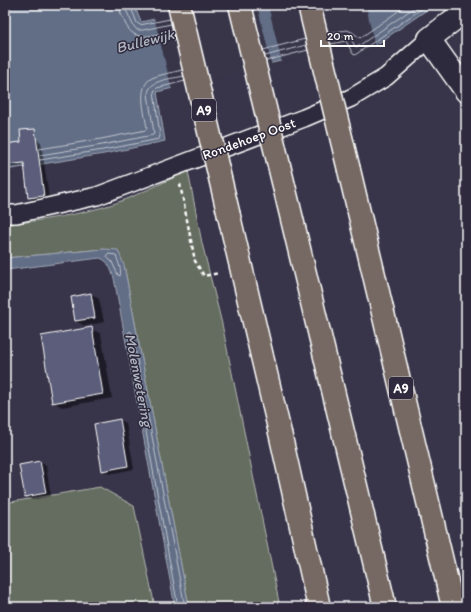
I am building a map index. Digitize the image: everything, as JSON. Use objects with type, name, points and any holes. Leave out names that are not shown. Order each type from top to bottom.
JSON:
[{"type":"highway","name":"A9","points":[[178,5],[281,437],[319,607]]},
{"type":"highway","points":[[240,5],[385,607]]},
{"type":"highway","name":"A9","points":[[309,5],[453,607]]},
{"type":"street","name":"Rondehoep Oost","points":[[5,214],[16,214],[97,196],[304,118],[351,98],[386,78],[429,39],[466,10]]},
{"type":"street","points":[[429,39],[466,91]]},
{"type":"path","points":[[179,180],[195,261],[204,276],[219,273]]},
{"type":"shaded area","points":[[188,171],[202,243],[222,324],[280,607],[189,607],[124,265],[104,249],[5,258],[5,225],[61,217],[103,207],[134,196]]},
{"type":"shaded area","points":[[100,487],[134,506],[155,607],[5,607],[5,503]]},
{"type":"water","name":"Bullewijk","points":[[5,5],[134,5],[141,22],[190,11],[191,5],[434,5],[367,51],[344,45],[157,92],[165,141],[104,154],[5,170]]},
{"type":"water","name":"Molenwetering","points":[[104,249],[118,250],[124,265],[189,607],[175,607],[114,278],[109,266],[106,261],[100,258],[6,270],[5,258]]},
{"type":"pier","points":[[188,5],[257,5],[272,66],[172,90],[154,17],[188,9]]},
{"type":"pier","points":[[268,5],[366,5],[375,48],[351,64],[343,47],[282,63]]},
{"type":"building","points":[[35,129],[44,196],[28,198],[24,163],[5,165],[5,144],[21,142],[20,130]]},
{"type":"building","points":[[91,293],[95,318],[75,321],[71,297]]},
{"type":"building","points":[[92,327],[103,394],[52,403],[41,336]]},
{"type":"building","points":[[120,419],[128,466],[102,471],[94,424]]},
{"type":"building","points":[[40,461],[46,493],[25,497],[19,465]]}]
